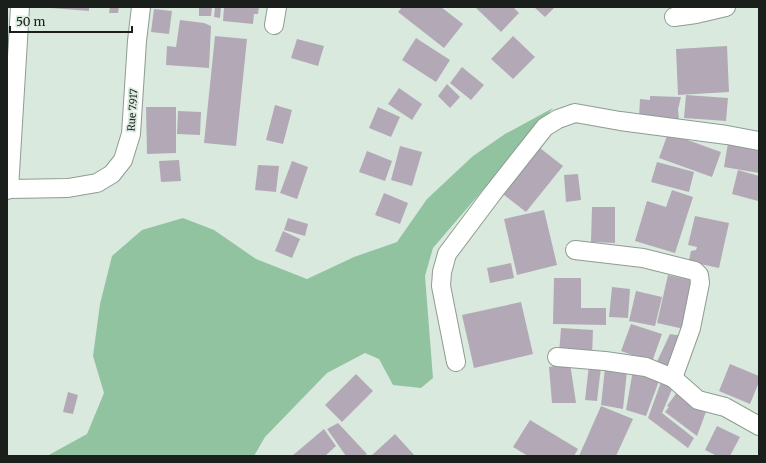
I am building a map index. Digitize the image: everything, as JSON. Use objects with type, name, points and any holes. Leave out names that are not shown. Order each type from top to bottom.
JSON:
[{"type":"street","points":[[8,190],[20,7]]},
{"type":"street","name":"Rue 7.917","points":[[8,190],[68,188],[97,183],[112,174],[123,160],[131,134],[137,41],[141,7]]},
{"type":"street","points":[[274,25],[277,7]]},
{"type":"street","points":[[674,17],[696,14],[726,7]]},
{"type":"street","points":[[456,362],[441,286],[442,272],[447,254],[492,194],[546,127],[558,118],[575,113],[759,141]]},
{"type":"street","points":[[575,250],[643,258],[695,270],[699,275],[700,283],[691,328],[674,378]]},
{"type":"street","points":[[557,357],[606,361],[646,367],[674,378],[698,400],[724,407],[759,426]]},
{"type":"green space","points":[[553,108],[433,248],[425,276],[433,378],[421,388],[393,385],[379,359],[365,353],[327,373],[265,437],[254,456],[47,456],[87,434],[104,393],[93,356],[100,304],[112,256],[142,230],[183,218],[214,230],[256,259],[307,279],[354,257],[397,242],[427,199],[473,156],[505,134]]},
{"type":"building","points":[[89,7],[89,11],[51,8]]},
{"type":"building","points":[[110,7],[119,7],[118,13],[109,13]]},
{"type":"building","points":[[199,7],[212,7],[211,16],[199,16]]},
{"type":"building","points":[[215,7],[221,7],[220,18],[214,17]]},
{"type":"building","points":[[224,7],[259,7],[258,14],[254,14],[253,24],[223,21]]},
{"type":"building","points":[[402,7],[441,7],[463,24],[444,48],[398,12]]},
{"type":"building","points":[[475,7],[513,7],[519,13],[501,32]]},
{"type":"building","points":[[534,7],[555,7],[545,17]]},
{"type":"building","points":[[154,9],[172,11],[169,34],[151,32]]},
{"type":"building","points":[[180,20],[204,23],[211,26],[209,68],[166,65],[167,46],[176,47]]},
{"type":"building","points":[[215,36],[247,39],[236,146],[204,143]]},
{"type":"building","points":[[513,36],[535,57],[513,79],[491,59]]},
{"type":"building","points":[[416,38],[450,60],[436,82],[402,60]]},
{"type":"building","points":[[297,39],[324,46],[318,66],[291,58]]},
{"type":"building","points":[[727,46],[729,92],[678,95],[676,49]]},
{"type":"building","points":[[462,67],[484,85],[471,100],[450,83]]},
{"type":"building","points":[[447,84],[460,97],[450,108],[438,96]]},
{"type":"building","points":[[399,88],[422,104],[412,120],[388,104]]},
{"type":"building","points":[[686,95],[728,98],[726,121],[684,118]]},
{"type":"building","points":[[650,96],[681,97],[678,109],[679,120],[639,117],[640,99],[650,100]]},
{"type":"building","points":[[275,105],[292,110],[283,144],[266,140]]},
{"type":"building","points":[[146,107],[176,107],[176,153],[147,154]]},
{"type":"building","points":[[378,107],[400,117],[391,137],[369,128]]},
{"type":"building","points":[[178,111],[201,112],[200,135],[177,134]]},
{"type":"building","points":[[668,133],[721,152],[712,177],[659,158]]},
{"type":"building","points":[[728,143],[759,148],[759,173],[724,167]]},
{"type":"building","points":[[400,146],[422,152],[412,186],[391,180]]},
{"type":"building","points":[[540,148],[563,166],[526,212],[503,194]]},
{"type":"building","points":[[367,151],[392,161],[385,181],[359,172]]},
{"type":"building","points":[[179,160],[181,181],[161,182],[159,161]]},
{"type":"building","points":[[292,161],[308,167],[297,199],[280,193]]},
{"type":"building","points":[[657,162],[694,172],[689,192],[651,182]]},
{"type":"building","points":[[258,165],[279,166],[276,192],[255,190]]},
{"type":"building","points":[[738,170],[759,176],[758,201],[732,194]]},
{"type":"building","points":[[578,174],[581,200],[566,202],[564,175]]},
{"type":"building","points":[[672,190],[693,197],[675,253],[635,241],[647,201],[666,207]]},
{"type":"building","points":[[384,193],[408,203],[400,224],[375,215]]},
{"type":"building","points":[[592,207],[615,207],[615,243],[591,242]]},
{"type":"building","points":[[544,210],[557,265],[517,275],[504,219]]},
{"type":"building","points":[[695,216],[729,223],[719,268],[691,262],[689,260],[691,251],[696,250],[697,247],[688,245]]},
{"type":"building","points":[[288,218],[308,224],[305,236],[284,230]]},
{"type":"building","points":[[283,231],[300,239],[292,258],[275,251]]},
{"type":"building","points":[[511,263],[514,278],[490,283],[487,268]]},
{"type":"building","points":[[668,275],[695,281],[684,329],[657,323]]},
{"type":"building","points":[[554,278],[581,278],[581,308],[606,308],[606,325],[553,324]]},
{"type":"building","points":[[612,287],[630,289],[628,318],[609,317]]},
{"type":"building","points":[[636,291],[662,297],[655,326],[629,321]]},
{"type":"building","points":[[521,302],[533,354],[474,368],[462,315]]},
{"type":"building","points":[[631,324],[662,334],[652,362],[621,351]]},
{"type":"building","points":[[561,328],[593,330],[592,356],[559,354]]},
{"type":"building","points":[[670,334],[683,336],[666,371],[654,368]]},
{"type":"building","points":[[570,363],[576,403],[552,403],[549,367]]},
{"type":"building","points":[[730,364],[759,376],[759,382],[750,404],[719,391]]},
{"type":"building","points":[[589,365],[601,367],[597,401],[585,400]]},
{"type":"building","points":[[605,368],[627,371],[623,409],[601,405]]},
{"type":"building","points":[[633,370],[659,381],[646,416],[626,410]]},
{"type":"building","points":[[356,374],[373,391],[342,422],[325,405]]},
{"type":"building","points":[[661,382],[673,387],[662,413],[694,438],[688,448],[648,418]]},
{"type":"building","points":[[678,391],[707,409],[697,436],[665,412],[669,407],[667,406]]},
{"type":"building","points":[[68,392],[78,395],[73,414],[63,412]]},
{"type":"building","points":[[601,406],[633,419],[616,456],[579,456]]},
{"type":"building","points":[[530,420],[578,449],[574,456],[528,456],[513,447]]},
{"type":"building","points":[[338,423],[367,454],[364,456],[346,456],[327,429]]},
{"type":"building","points":[[717,426],[740,437],[730,456],[717,456],[705,450]]},
{"type":"building","points":[[324,429],[336,446],[325,456],[292,456]]},
{"type":"building","points":[[395,434],[415,456],[371,456]]}]
